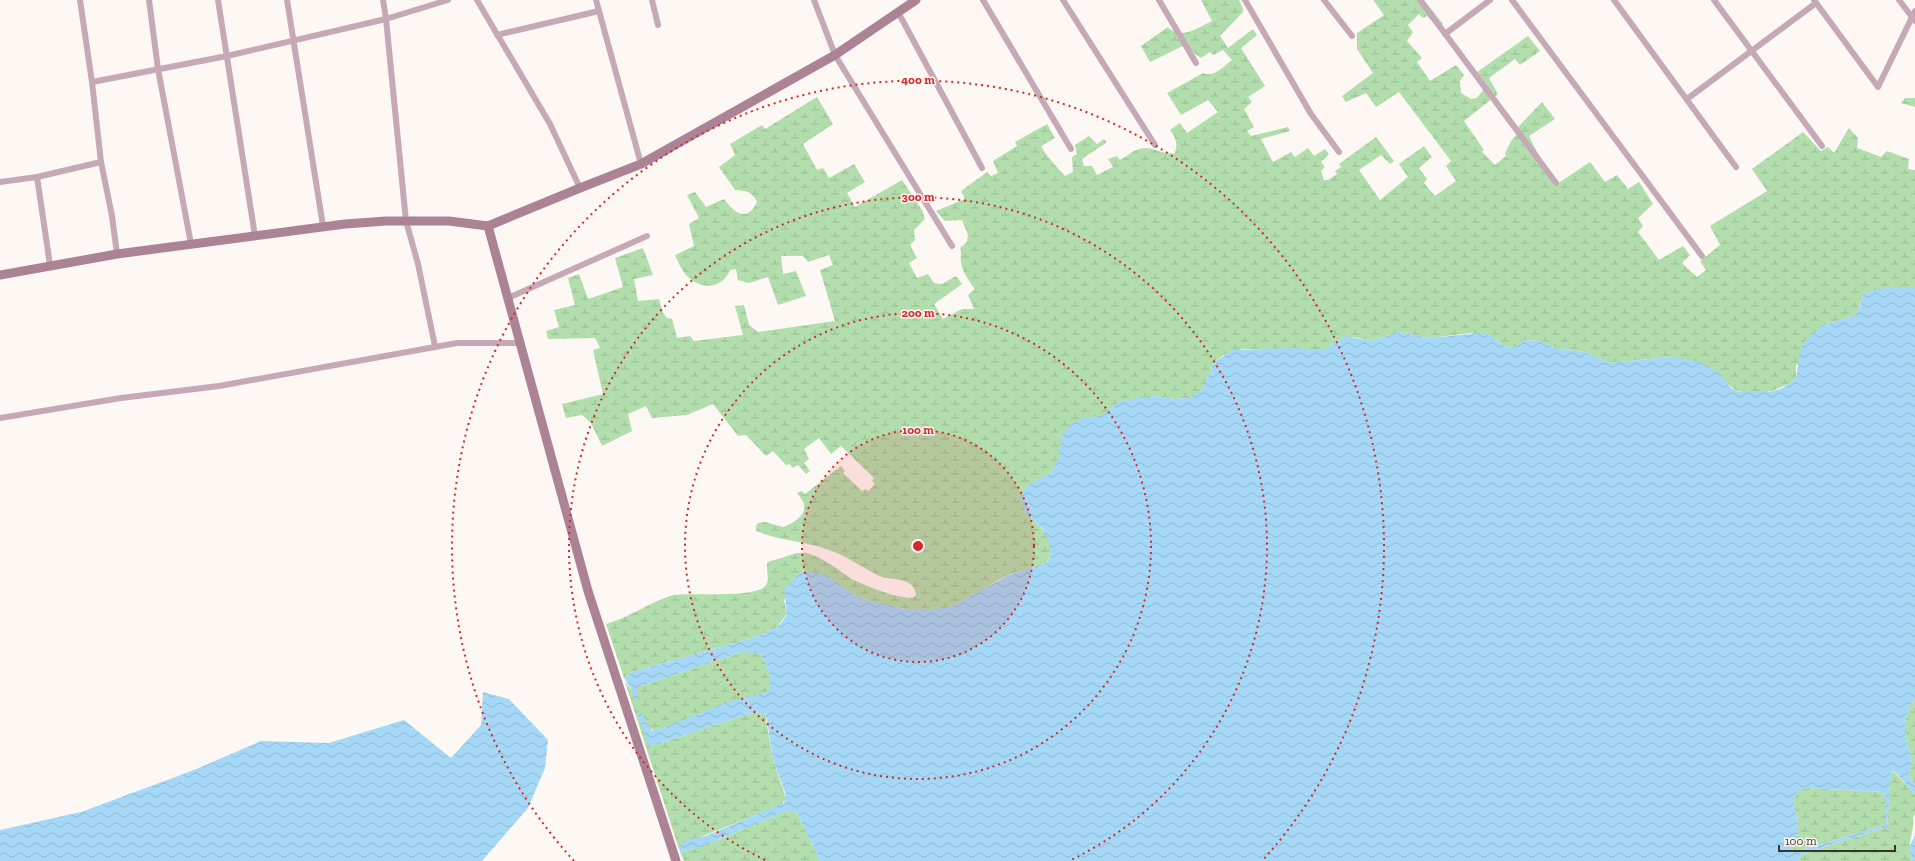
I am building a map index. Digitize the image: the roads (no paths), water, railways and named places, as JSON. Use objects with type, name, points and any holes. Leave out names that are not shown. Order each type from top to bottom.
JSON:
[{"type":"street","points":[[80,0],[92,82],[101,162],[112,216],[117,254]]},
{"type":"street","points":[[149,0],[158,69],[191,244]]},
{"type":"street","points":[[218,0],[255,236]]},
{"type":"street","points":[[287,0],[323,226]]},
{"type":"street","points":[[383,0],[406,221],[418,264],[436,346]]},
{"type":"street","points":[[92,82],[227,56],[294,41],[386,19],[448,0]]},
{"type":"street","points":[[478,0],[547,118],[580,188]]},
{"type":"street","points":[[596,0],[642,164]]},
{"type":"street","points":[[654,0],[658,25]]},
{"type":"street","points":[[814,0],[835,55],[952,246]]},
{"type":"street","points":[[0,275],[117,254],[323,226],[365,222],[450,221],[488,226],[642,164],[835,55],[916,0]]},
{"type":"street","points":[[983,0],[1071,149]]},
{"type":"street","points":[[1063,0],[1155,145]]},
{"type":"street","points":[[1159,0],[1196,63]]},
{"type":"street","points":[[1245,0],[1311,114],[1339,152]]},
{"type":"street","points":[[1324,0],[1352,36]]},
{"type":"street","points":[[1420,0],[1556,183]]},
{"type":"street","points":[[1445,34],[1490,0]]},
{"type":"street","points":[[1512,0],[1702,256]]},
{"type":"street","points":[[1614,0],[1736,167]]},
{"type":"street","points":[[1714,0],[1822,146]]},
{"type":"street","points":[[1687,99],[1815,1],[1878,87],[1914,16],[1899,0]]},
{"type":"street","points":[[497,34],[599,11]]},
{"type":"street","points":[[898,12],[982,168]]},
{"type":"street","points":[[0,182],[37,176],[101,162]]},
{"type":"street","points":[[37,176],[50,265]]},
{"type":"street","points":[[488,226],[588,591],[676,861]]},
{"type":"street","points":[[508,298],[647,236]]},
{"type":"street","points":[[0,418],[121,398],[219,386],[281,374],[381,358],[436,346],[457,343],[519,343]]},
{"type":"water","points":[[1905,287],[1915,288],[1915,699],[1909,706],[1907,712],[1905,733],[1911,760],[1908,776],[1915,785],[1915,794],[1895,772],[1891,772],[1887,827],[1800,855],[1799,861],[820,861],[798,815],[794,811],[787,811],[701,847],[680,852],[679,847],[687,840],[706,836],[784,803],[786,795],[773,759],[767,720],[765,714],[754,712],[653,746],[649,746],[637,713],[641,712],[652,731],[661,729],[725,703],[767,692],[770,683],[769,672],[760,653],[742,652],[638,687],[638,699],[636,700],[634,699],[632,690],[624,678],[632,672],[759,636],[777,627],[787,613],[784,590],[799,573],[805,571],[826,575],[854,595],[863,599],[904,609],[926,610],[951,607],[1009,575],[1043,564],[1048,561],[1051,554],[1050,546],[1042,528],[1024,511],[1022,497],[1024,489],[1031,483],[1051,473],[1059,457],[1062,435],[1073,423],[1080,419],[1103,415],[1119,402],[1129,399],[1156,396],[1175,399],[1189,398],[1202,390],[1212,367],[1217,360],[1233,350],[1294,348],[1324,350],[1345,336],[1371,341],[1399,332],[1429,338],[1481,333],[1489,335],[1506,347],[1513,348],[1524,340],[1541,341],[1558,349],[1585,352],[1609,363],[1671,357],[1699,362],[1711,368],[1720,374],[1731,388],[1739,392],[1768,392],[1781,389],[1796,379],[1799,356],[1803,344],[1807,338],[1824,325],[1854,316],[1859,310],[1862,295],[1878,289]],"holes":[[[1808,788],[1882,792],[1885,797],[1885,825],[1791,853],[1790,851],[1798,833],[1794,799],[1800,790]]]},
{"type":"water","points":[[483,692],[509,699],[548,740],[545,768],[528,808],[482,861],[0,861],[0,830],[81,812],[194,770],[261,741],[329,743],[404,720],[451,758],[481,725]]},
{"type":"water","points":[[1915,835],[1915,861],[1912,861],[1909,848]]}]
